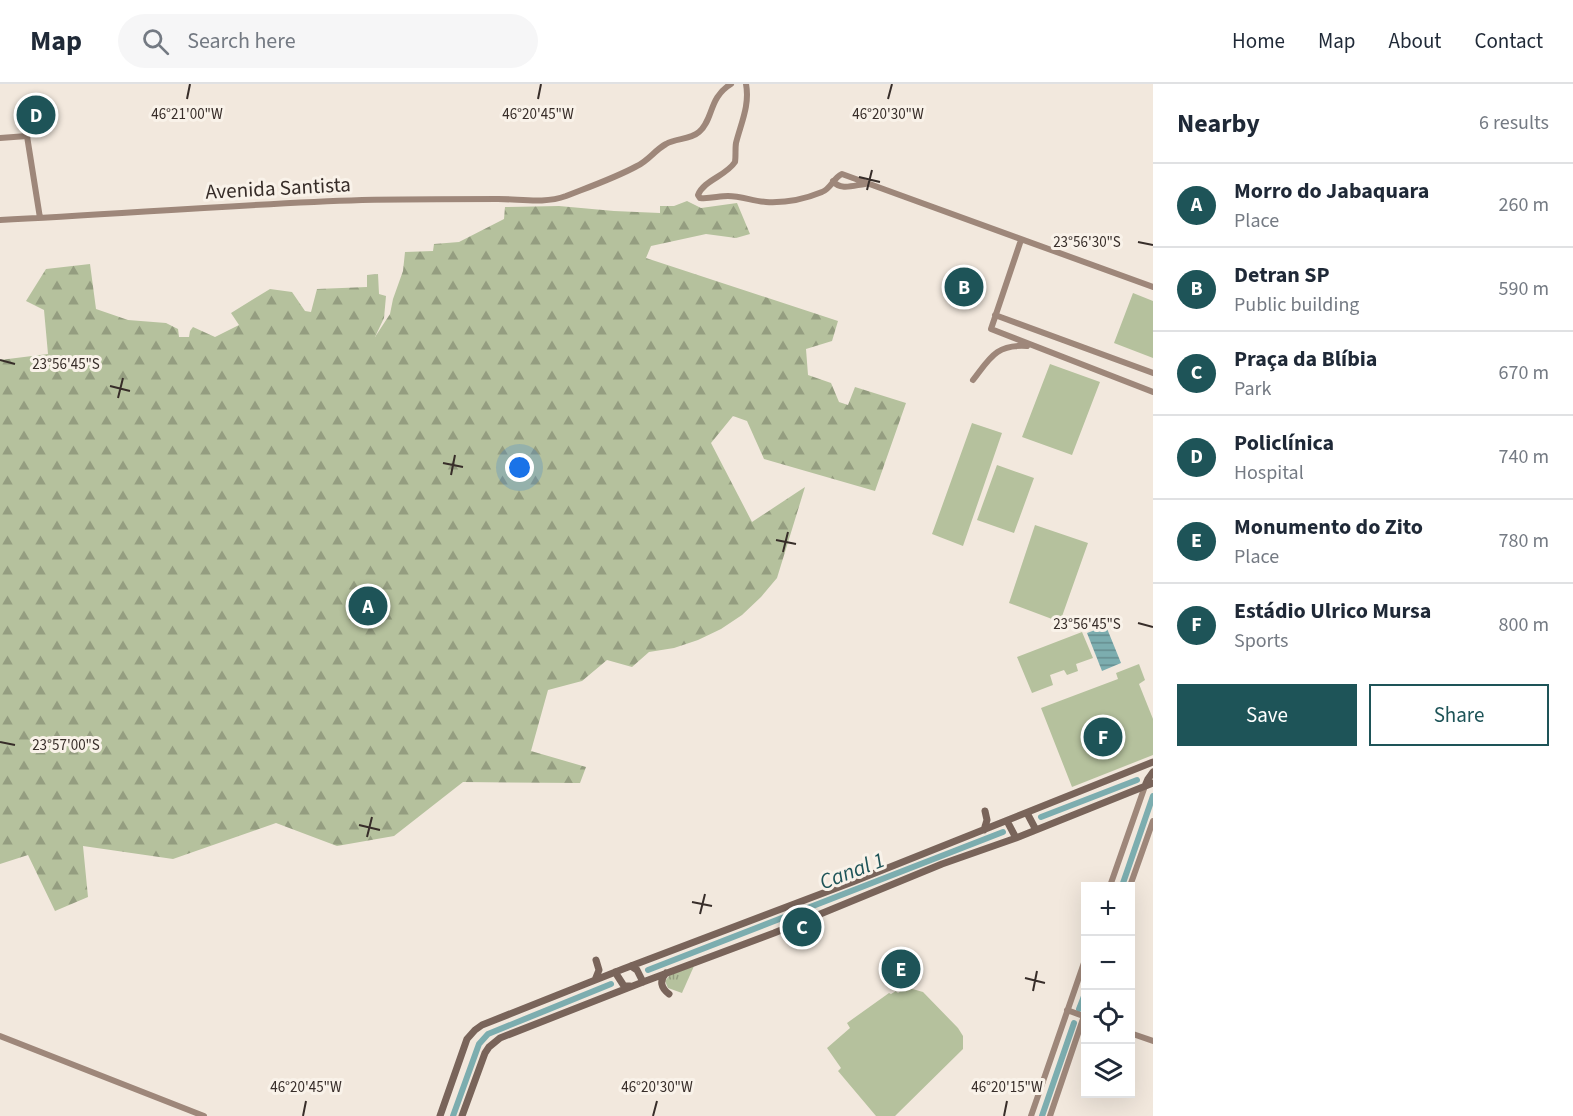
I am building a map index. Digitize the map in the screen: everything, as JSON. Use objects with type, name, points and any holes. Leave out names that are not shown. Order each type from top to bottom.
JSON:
[{"type":"main road","points":[[440,1116],[467,1039],[475,1030],[487,1023],[1153,762]]},
{"type":"main road","points":[[1145,786],[1153,772]]},
{"type":"main road","points":[[462,1116],[485,1053],[493,1042],[513,1032],[774,933],[942,864],[1016,838],[1153,783]]},
{"type":"main road","points":[[984,830],[987,820],[985,812]]},
{"type":"main road","points":[[1027,813],[1036,830]]},
{"type":"main road","points":[[1007,820],[1016,838]]},
{"type":"main road","points":[[594,981],[599,970],[596,960]]},
{"type":"main road","points":[[631,966],[637,970],[643,982]]},
{"type":"main road","points":[[615,972],[624,986],[632,986]]},
{"type":"main road","points":[[666,973],[661,982],[669,994]]},
{"type":"street","name":"Avenida Santista","points":[[0,220],[274,204],[423,199],[547,200],[558,198],[638,166],[668,143],[698,133],[719,94],[731,84]]},
{"type":"street","points":[[746,84],[744,121],[736,145],[735,162],[731,168],[700,189],[698,197],[708,199],[727,196],[766,202],[800,199],[824,192],[837,176],[842,174],[1153,287]]},
{"type":"street","points":[[0,138],[27,136],[40,218]]},
{"type":"street","points":[[833,182],[836,186],[842,187],[868,183]]},
{"type":"street","points":[[993,322],[1021,240]]},
{"type":"street","points":[[993,322],[1034,346],[1153,392]]},
{"type":"street","points":[[993,322],[1153,373]]},
{"type":"street","points":[[973,380],[990,358],[1001,349],[1013,345],[1034,346]]},
{"type":"street","points":[[1111,882],[1145,786]]},
{"type":"street","points":[[1131,882],[1153,821]]},
{"type":"street","points":[[1031,1116],[1081,971]]},
{"type":"street","points":[[1067,1010],[1081,1013]]},
{"type":"street","points":[[1050,1116],[1081,1026]]},
{"type":"street","points":[[1135,1034],[1153,1041]]},
{"type":"street","points":[[0,1036],[204,1116]]},
{"type":"green space","points":[[687,201],[701,208],[737,203],[750,234],[736,238],[706,234],[651,246],[646,258],[838,321],[832,341],[806,349],[808,375],[831,383],[839,402],[848,405],[855,387],[906,403],[875,491],[764,459],[747,421],[733,416],[711,443],[752,522],[805,487],[777,578],[742,615],[721,629],[674,648],[649,652],[632,667],[607,660],[582,681],[548,690],[531,751],[586,767],[580,783],[463,782],[394,836],[337,846],[276,823],[173,859],[83,846],[88,897],[55,911],[28,855],[0,864],[0,360],[48,354],[44,310],[26,301],[46,269],[90,264],[96,309],[128,320],[166,323],[178,329],[179,337],[189,337],[193,327],[215,337],[239,325],[231,313],[270,289],[292,292],[305,311],[311,312],[317,289],[367,287],[367,275],[378,274],[379,294],[386,296],[384,318],[375,337],[390,314],[403,271],[405,252],[433,251],[434,244],[459,242],[504,219],[505,207],[559,206],[660,213],[660,206],[674,206]]},
{"type":"green space","points":[[1133,293],[1153,301],[1153,358],[1114,343]]},
{"type":"green space","points":[[1050,364],[1100,382],[1072,455],[1022,437]]},
{"type":"green space","points":[[972,423],[1002,433],[963,546],[932,534]]},
{"type":"green space","points":[[997,465],[1034,478],[1014,533],[977,520]]},
{"type":"green space","points":[[1035,525],[1088,543],[1060,622],[1009,603]]},
{"type":"green space","points":[[1082,632],[1093,658],[1076,664],[1078,671],[1067,675],[1064,670],[1050,675],[1053,685],[1032,693],[1017,657]]},
{"type":"green space","points":[[1139,664],[1145,680],[1139,684],[1153,719],[1153,755],[1072,787],[1041,708],[1118,679],[1116,673]]},
{"type":"green space","points":[[694,966],[682,993],[668,988],[665,981],[670,975]]},
{"type":"green space","points":[[909,988],[923,992],[958,1028],[963,1036],[963,1049],[895,1116],[876,1116],[838,1071],[841,1068],[827,1048],[850,1028],[847,1023],[889,993],[896,991],[898,993]]},
{"type":"water","points":[[1106,626],[1121,663],[1102,671],[1087,633]]},
{"type":"waterway","name":"Canal 1","points":[[1041,817],[1137,780]]},
{"type":"waterway","points":[[1123,882],[1153,796]]},
{"type":"waterway","name":"Canal 1","points":[[648,970],[1003,832]]},
{"type":"waterway","name":"Canal 1","points":[[453,1116],[479,1044],[488,1034],[611,984]]},
{"type":"waterway","points":[[1079,1009],[1081,1004]]},
{"type":"waterway","points":[[1042,1116],[1074,1023]]},
{"type":"place","name":"Policlínica","points":[[36,115]]},
{"type":"place","name":"Detran SP","points":[[964,287]]},
{"type":"place","name":"Morro do Jabaquara","points":[[368,606]]},
{"type":"place","name":"Estádio Ulrico Mursa","points":[[1103,737]]},
{"type":"place","name":"Praça da Blíbia","points":[[802,927]]},
{"type":"place","name":"Monumento do Zito","points":[[901,969]]}]
